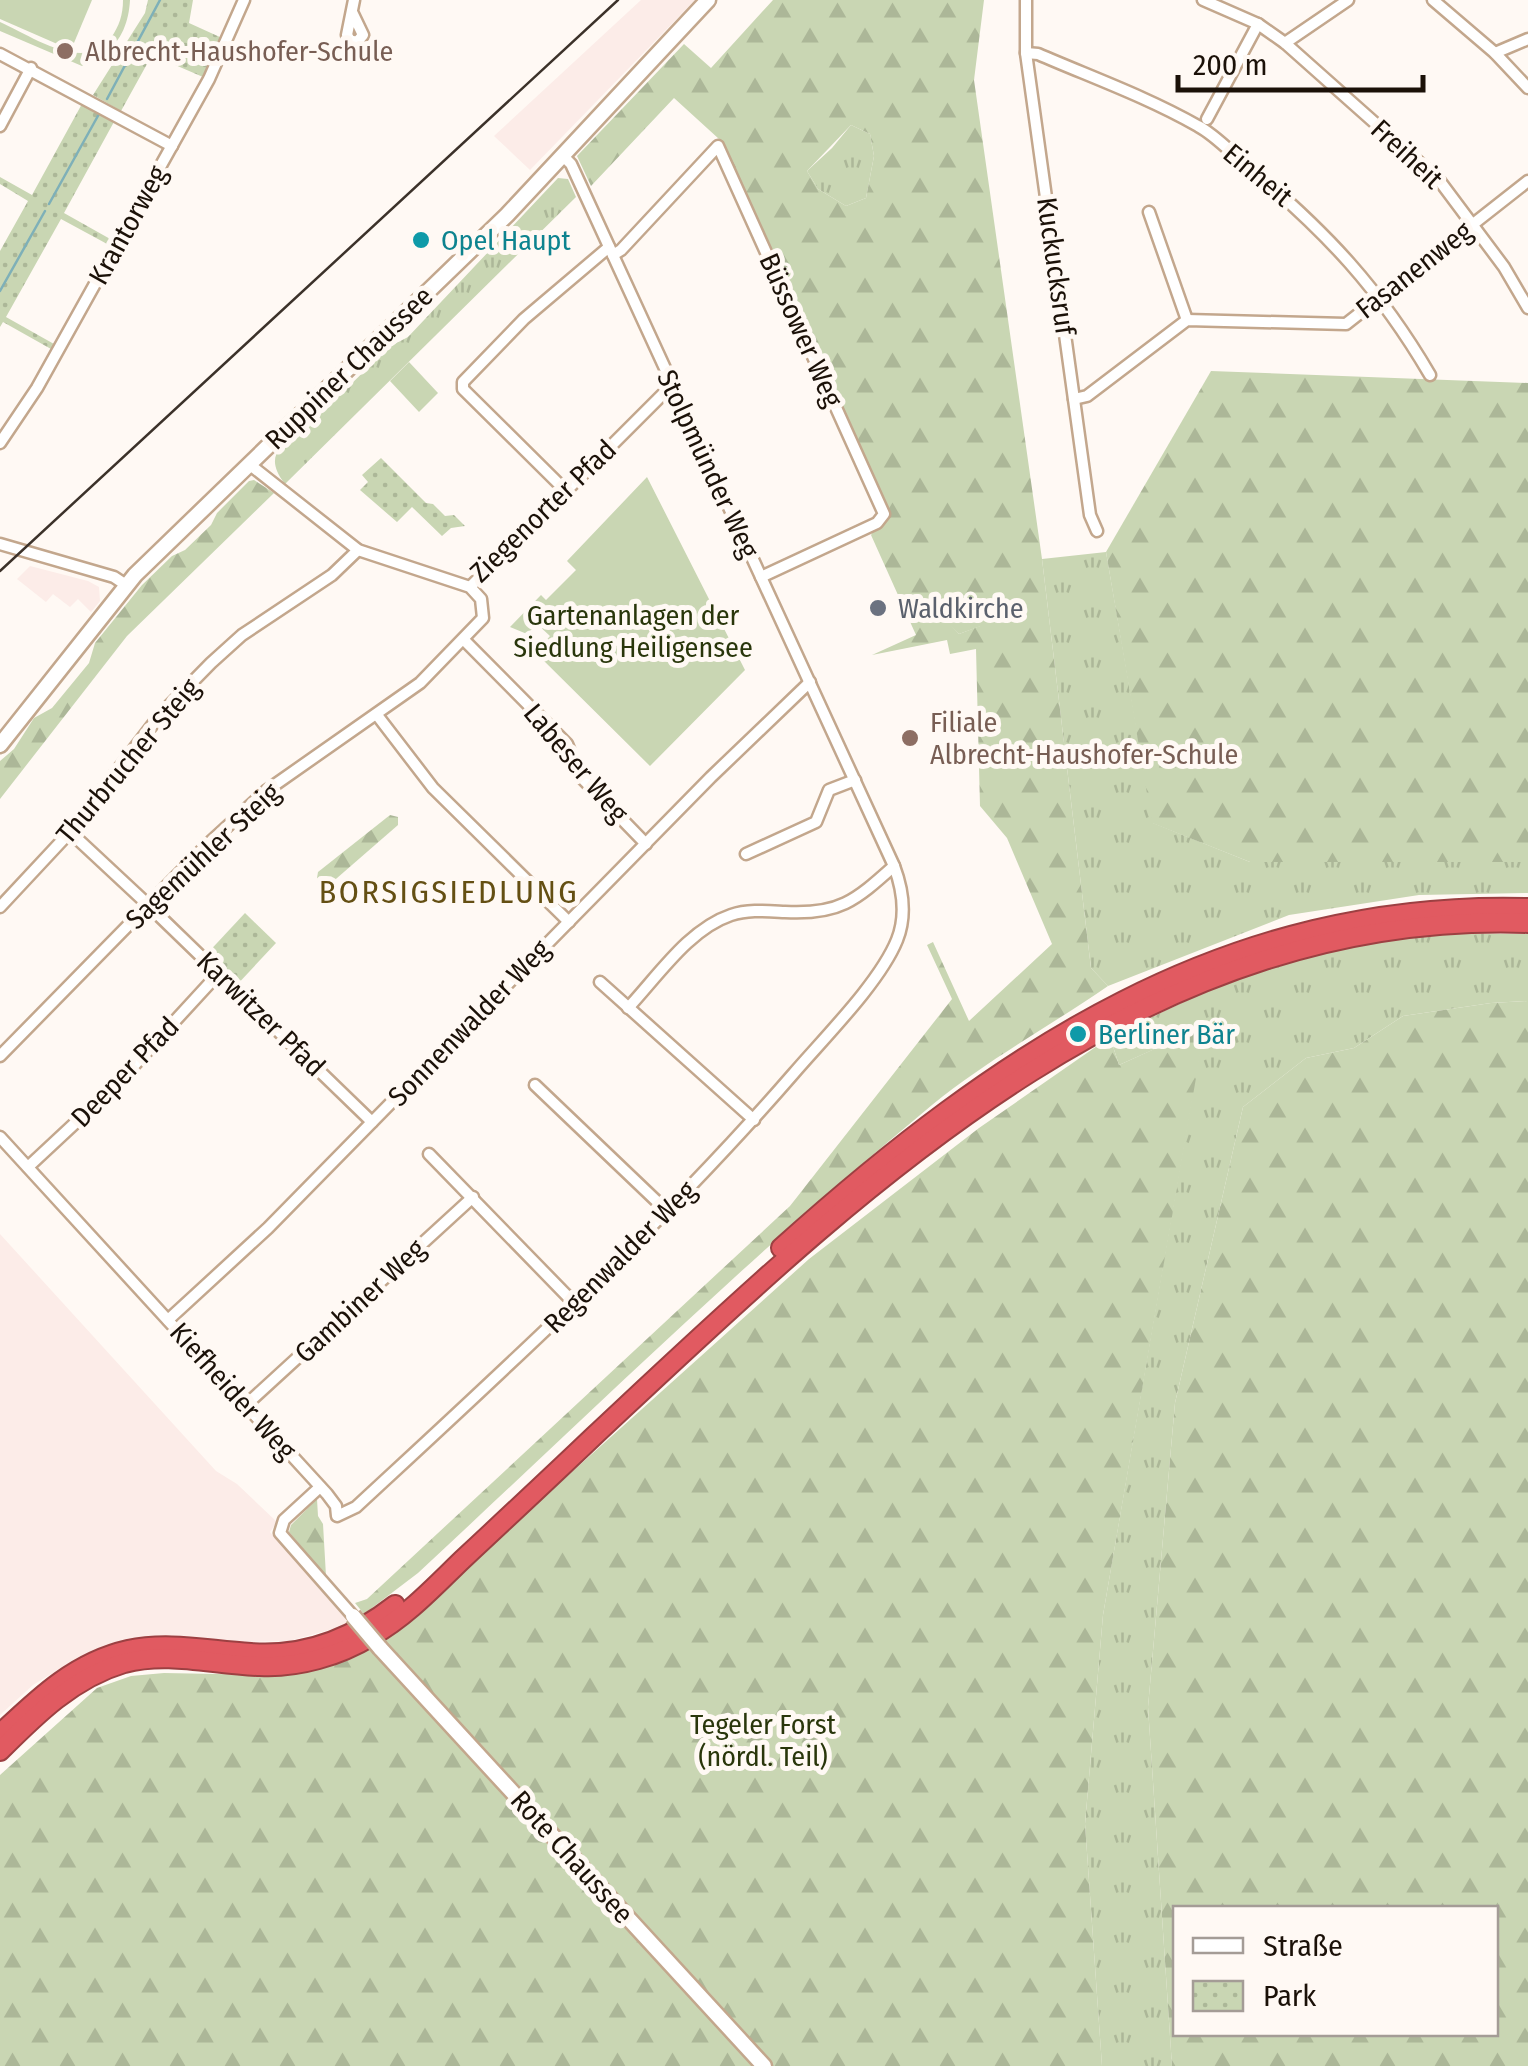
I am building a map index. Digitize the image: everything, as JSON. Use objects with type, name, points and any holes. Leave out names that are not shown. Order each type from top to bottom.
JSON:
[{"type":"highway","points":[[0,1734],[57,1683],[115,1654],[177,1646],[249,1654],[292,1652],[334,1641],[379,1617],[844,1194],[978,1091],[1104,1010],[1180,972],[1310,930],[1434,910],[1528,908]]},
{"type":"highway","points":[[0,1751],[60,1695],[92,1676],[124,1664],[182,1658],[284,1665],[333,1654],[372,1636],[424,1595],[833,1220],[994,1098],[1109,1025],[1195,984],[1303,947],[1412,928],[1528,923]]},
{"type":"main road","name":"Ruppiner Chaussee","points":[[0,745],[126,585],[484,238],[708,0]]},
{"type":"main road","name":"Rote Chaussee","points":[[353,1616],[764,2066]]},
{"type":"street","name":"Krantorweg","points":[[0,443],[36,389],[172,146],[216,66],[244,0]]},
{"type":"street","name":"Kuckucksruf","points":[[1026,0],[1026,53],[1090,514],[1097,531]]},
{"type":"street","name":"Freiheit","points":[[1203,0],[1258,24],[1284,43],[1439,180],[1474,224],[1528,308]]},
{"type":"street","points":[[1284,43],[1348,0]]},
{"type":"street","points":[[1433,0],[1495,53],[1528,88]]},
{"type":"street","points":[[1208,119],[1258,24]]},
{"type":"street","points":[[1495,53],[1528,39]]},
{"type":"street","name":"Einheit","points":[[1026,53],[1038,54],[1116,87],[1202,128],[1340,248],[1381,298],[1430,375]]},
{"type":"street","points":[[0,54],[172,146]]},
{"type":"street","points":[[0,126],[32,68]]},
{"type":"street","name":"Büssower Weg","points":[[611,251],[621,250],[718,146],[884,514],[877,523],[761,577]]},
{"type":"street","name":"Stolpmünder Weg","points":[[562,156],[571,164],[894,866],[903,906],[896,942]]},
{"type":"street","name":"Fasanenweg","points":[[1187,320],[1346,324],[1528,181]]},
{"type":"street","points":[[1074,399],[1087,396],[1187,320],[1149,212]]},
{"type":"street","points":[[566,491],[463,389],[463,382],[524,320],[611,251]]},
{"type":"street","name":"Ziegenorter Pfad","points":[[249,464],[358,550],[470,587],[673,388]]},
{"type":"street","points":[[0,544],[114,577],[126,585]]},
{"type":"street","name":"Thurbrucher Steig","points":[[0,907],[70,832],[160,715],[218,655],[332,575],[358,550]]},
{"type":"street","name":"Sagemühler Steig","points":[[0,1056],[146,904],[266,791],[420,683],[464,640],[484,614],[482,599],[470,587]]},
{"type":"street","name":"Labeser Weg","points":[[464,640],[567,744],[580,776],[646,844]]},
{"type":"street","name":"Sonnenwalder Weg","points":[[168,1320],[268,1228],[810,682]]},
{"type":"street","points":[[378,715],[432,788],[568,922]]},
{"type":"street","points":[[746,854],[816,822],[828,790],[855,780]]},
{"type":"street","name":"Karwitzer Pfad","points":[[70,832],[372,1122]]},
{"type":"street","points":[[628,1008],[713,923],[752,911],[813,914],[834,910],[851,902],[894,866]]},
{"type":"street","name":"Regenwalder Weg","points":[[320,1487],[336,1506],[337,1516],[356,1507],[574,1304],[754,1120],[835,1026],[896,942]]},
{"type":"street","name":"Deeper Pfad","points":[[28,1167],[117,1084],[219,973]]},
{"type":"street","points":[[600,982],[754,1120]]},
{"type":"street","points":[[535,1084],[668,1212]]},
{"type":"street","name":"Kiefheider Weg","points":[[0,1136],[320,1487]]},
{"type":"street","points":[[429,1154],[574,1304]]},
{"type":"street","name":"Gambiner Weg","points":[[247,1404],[472,1197]]},
{"type":"street","points":[[320,1487],[284,1520],[280,1533],[353,1616]]},
{"type":"shaded area","points":[[641,0],[695,0],[530,170],[494,136]]},
{"type":"shaded area","points":[[30,566],[88,581],[99,587],[100,601],[91,612],[78,599],[70,607],[53,594],[46,602],[17,579]]},
{"type":"shaded area","points":[[0,1234],[216,1471],[237,1484],[277,1522],[270,1532],[351,1624],[289,1641],[242,1642],[158,1635],[133,1639],[74,1660],[33,1685],[0,1715]]},
{"type":"green space","points":[[0,0],[92,0],[71,50],[0,19]]},
{"type":"green space","points":[[123,0],[130,0],[120,37],[82,66],[0,31],[0,22],[57,49],[87,53],[111,38],[120,20]]},
{"type":"green space","points":[[148,0],[193,0],[189,23],[222,38],[203,77],[152,55],[121,111],[93,95],[145,13]]},
{"type":"green space","points":[[773,0],[984,0],[974,80],[1042,559],[1091,968],[1108,986],[953,1089],[865,1161],[418,1573],[364,1614],[355,1603],[367,1599],[790,1206],[952,999],[927,945],[933,942],[969,1021],[1052,944],[1007,838],[980,806],[976,649],[950,654],[947,640],[872,655],[916,635],[871,535],[884,514],[718,146],[719,139],[674,98],[591,186],[577,156],[684,44],[711,68]],"holes":[[[851,125],[870,134],[874,156],[866,198],[846,206],[818,189],[807,171]],[[965,595],[975,599],[984,612],[980,626],[959,634],[949,623],[944,607]]]},
{"type":"green space","points":[[83,102],[115,120],[64,213],[112,240],[109,245],[61,219],[6,317],[54,344],[51,349],[3,322],[0,327],[0,251],[28,201],[0,184],[0,177],[32,195]]},
{"type":"green space","points":[[851,125],[870,134],[874,156],[866,198],[846,206],[818,189],[807,171]]},
{"type":"green space","points":[[558,178],[568,179],[576,197],[285,484],[275,462],[284,444],[299,435],[389,347],[408,337]]},
{"type":"green space","points":[[409,362],[438,393],[419,412],[390,381]]},
{"type":"green space","points":[[1211,371],[1528,383],[1528,862],[1250,862],[1152,823],[1106,552]]},
{"type":"green space","points":[[381,458],[426,503],[433,504],[445,516],[454,515],[465,526],[451,528],[442,536],[412,507],[397,522],[360,490],[368,482],[362,475]]},
{"type":"green space","name":"Gartenanlagen der Siedlung Heiligensee","points":[[647,477],[745,670],[650,766],[538,655],[550,636],[537,624],[527,634],[510,627],[541,595],[546,600],[576,570],[567,561]]},
{"type":"green space","points":[[254,480],[274,493],[127,636],[0,799],[0,761],[14,749],[34,718],[52,708],[89,663],[95,643],[142,585],[172,556],[185,550],[211,525],[217,513]]},
{"type":"green space","points":[[1106,552],[1153,823],[1250,862],[1528,862],[1528,893],[1419,895],[1289,915],[1108,986],[1091,968],[1042,559]]},
{"type":"green space","points":[[965,595],[975,599],[984,612],[981,626],[959,634],[948,623],[943,607]]},
{"type":"green space","points":[[390,815],[398,817],[398,825],[329,885],[317,878],[318,872]]},
{"type":"green space","points":[[245,913],[276,943],[234,988],[203,958]]},
{"type":"green space","points":[[1430,933],[1528,934],[1528,1001],[1403,1016],[1354,1048],[1306,1058],[1243,1107],[1175,1403],[1148,1707],[1172,2066],[1102,2066],[1085,1824],[1103,1615],[1204,1027],[1119,1065],[1110,1037],[1211,989],[1311,955]]},
{"type":"green space","points":[[1528,1001],[1528,2066],[1172,2066],[1148,1707],[1175,1403],[1243,1107],[1306,1058],[1354,1048],[1403,1016]]},
{"type":"green space","name":"Tegeler Forst (nördl. Teil)","points":[[1205,1026],[1103,1615],[1085,1824],[1102,2066],[0,2066],[0,1775],[97,1688],[131,1676],[164,1673],[276,1675],[321,1669],[351,1659],[387,1638],[809,1259],[979,1128],[1110,1037],[1119,1065]]},
{"type":"green space","points":[[317,1499],[323,1524],[326,1576],[289,1532],[291,1525]]},
{"type":"waterway","points":[[107,99],[160,0]]},
{"type":"waterway","points":[[49,204],[99,114]]},
{"type":"waterway","points":[[0,291],[45,211]]},
{"type":"tram line","points":[[0,571],[618,0]]},
{"type":"place","name":"Albrecht-Haushofer-Schule","points":[[65,51]]},
{"type":"place","name":"Opel Haupt","points":[[421,240]]},
{"type":"place","name":"Waldkirche","points":[[878,608]]},
{"type":"place","name":"Filiale Albrecht-Haushofer-Schule","points":[[910,738]]},
{"type":"place","name":"Berliner Bär","points":[[1078,1034]]},
{"type":"district","name":"BORSIGSIEDLUNG","points":[[449,892]]}]
